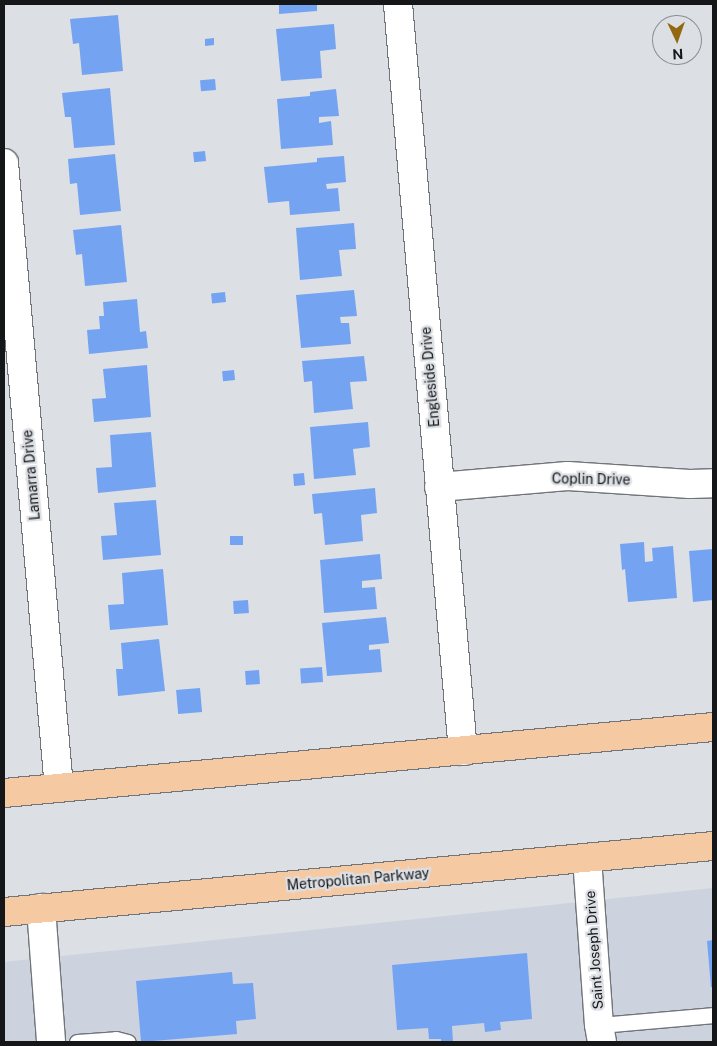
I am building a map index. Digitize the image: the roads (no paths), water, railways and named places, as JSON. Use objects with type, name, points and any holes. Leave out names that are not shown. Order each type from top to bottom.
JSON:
[{"type":"main road","points":[[4,793],[713,728]]},
{"type":"main road","name":"Metropolitan Parkway","points":[[4,912],[713,846]]},
{"type":"street","name":"Engleside Drive","points":[[398,4],[462,751]]},
{"type":"street","name":"Lamarra Drive","points":[[4,162],[59,788]]},
{"type":"street","name":"Coplin Drive","points":[[439,487],[568,476],[690,484],[713,483]]},
{"type":"street","name":"Saint Joseph Drive","points":[[587,858],[601,1034]]},
{"type":"street","points":[[41,908],[51,1042]]},
{"type":"lane","points":[[601,1034],[713,1015]]},
{"type":"lane","points":[[77,1042],[116,1040],[128,1042]]}]
